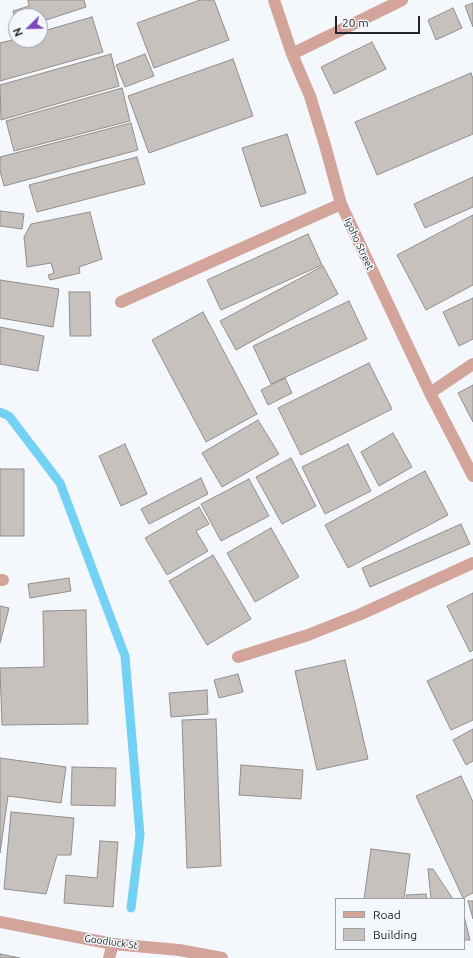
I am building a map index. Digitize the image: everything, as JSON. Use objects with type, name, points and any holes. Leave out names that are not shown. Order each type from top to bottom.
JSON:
[{"type":"street","name":"Igoho Street","points":[[274,0],[292,54],[310,96],[326,145],[341,204],[430,393],[473,476]]},
{"type":"street","points":[[292,54],[402,0]]},
{"type":"street","points":[[121,302],[341,204]]},
{"type":"street","points":[[430,393],[473,364]]},
{"type":"street","points":[[238,657],[315,633],[361,614],[473,563]]},
{"type":"street","name":"Goodluck St","points":[[0,922],[113,944],[179,950],[222,958]]},
{"type":"street","points":[[109,958],[113,944]]},
{"type":"building","points":[[28,0],[84,0],[86,7],[48,19],[48,8],[23,8],[29,6]]},
{"type":"building","points":[[200,0],[214,0],[229,40],[154,68],[137,23]]},
{"type":"building","points":[[473,3],[473,27],[465,6]]},
{"type":"building","points":[[453,8],[462,28],[436,40],[428,20]]},
{"type":"building","points":[[92,17],[103,52],[0,81],[0,43],[8,41],[8,48],[48,48],[48,30]]},
{"type":"building","points":[[372,42],[386,69],[334,94],[321,67]]},
{"type":"building","points":[[111,54],[119,86],[1,120],[0,85]]},
{"type":"building","points":[[145,54],[154,76],[125,87],[116,65]]},
{"type":"building","points":[[233,59],[253,116],[149,153],[128,96]]},
{"type":"building","points":[[471,73],[473,79],[473,134],[377,175],[355,122]]},
{"type":"building","points":[[122,88],[130,121],[14,151],[6,121]]},
{"type":"building","points":[[131,123],[138,150],[4,186],[0,171],[0,157]]},
{"type":"building","points":[[287,134],[306,193],[261,207],[242,148]]},
{"type":"building","points":[[137,157],[145,184],[37,212],[29,185]]},
{"type":"building","points":[[473,177],[473,207],[425,228],[414,204]]},
{"type":"building","points":[[0,211],[24,214],[22,229],[0,226]]},
{"type":"building","points":[[90,212],[102,259],[79,267],[80,273],[50,280],[48,275],[54,273],[51,263],[27,267],[24,237],[31,224]]},
{"type":"building","points":[[473,215],[473,285],[426,310],[397,255]]},
{"type":"building","points":[[308,234],[322,265],[221,310],[207,280]]},
{"type":"building","points":[[323,266],[338,294],[236,350],[220,321]]},
{"type":"building","points":[[0,280],[59,289],[53,327],[0,318]]},
{"type":"building","points":[[69,292],[90,292],[91,336],[70,336]]},
{"type":"building","points":[[473,298],[473,339],[459,346],[443,312]]},
{"type":"building","points":[[349,301],[367,339],[271,384],[253,346]]},
{"type":"building","points":[[203,312],[257,414],[206,442],[152,340]]},
{"type":"building","points":[[0,327],[44,336],[38,371],[0,364]]},
{"type":"building","points":[[369,363],[392,409],[301,455],[278,408]]},
{"type":"building","points":[[285,378],[292,393],[268,405],[261,390]]},
{"type":"building","points":[[473,385],[473,422],[458,393]]},
{"type":"building","points":[[258,420],[279,454],[222,487],[202,453]]},
{"type":"building","points":[[393,433],[412,467],[379,486],[361,452]]},
{"type":"building","points":[[125,444],[147,494],[121,506],[99,456]]},
{"type":"building","points":[[348,444],[371,491],[325,514],[302,467]]},
{"type":"building","points":[[291,458],[316,506],[282,524],[256,477]]},
{"type":"building","points":[[0,469],[24,469],[24,536],[0,536]]},
{"type":"building","points":[[425,471],[448,515],[348,568],[325,525]]},
{"type":"building","points":[[201,478],[208,494],[149,524],[141,509]]},
{"type":"building","points":[[249,479],[269,516],[221,541],[201,504]]},
{"type":"building","points":[[199,507],[209,524],[196,531],[208,551],[167,575],[145,538]]},
{"type":"building","points":[[461,524],[470,544],[370,587],[362,568]]},
{"type":"building","points":[[271,528],[299,577],[255,602],[227,553]]},
{"type":"building","points":[[213,555],[251,619],[207,645],[169,581]]},
{"type":"building","points":[[69,578],[71,591],[30,598],[28,584]]},
{"type":"building","points":[[473,593],[473,650],[470,652],[447,606]]},
{"type":"building","points":[[0,606],[9,608],[0,643]]},
{"type":"building","points":[[86,610],[88,724],[2,725],[0,668],[44,667],[43,611]]},
{"type":"building","points":[[473,659],[473,720],[451,730],[427,681]]},
{"type":"building","points":[[345,660],[368,759],[317,770],[295,671]]},
{"type":"building","points":[[238,674],[243,692],[219,698],[214,680]]},
{"type":"building","points":[[207,690],[208,714],[171,717],[169,693]]},
{"type":"building","points":[[216,719],[221,866],[187,868],[182,720]]},
{"type":"building","points":[[473,729],[473,761],[466,765],[453,740]]},
{"type":"building","points":[[0,758],[66,767],[61,803],[8,796],[0,853]]},
{"type":"building","points":[[241,765],[303,770],[301,799],[239,795]]},
{"type":"building","points":[[72,767],[116,768],[115,806],[71,805]]},
{"type":"building","points":[[461,776],[473,802],[473,893],[463,898],[416,796]]},
{"type":"building","points":[[11,812],[74,818],[71,855],[57,855],[46,894],[4,889]]},
{"type":"building","points":[[100,841],[118,842],[113,907],[64,903],[66,875],[97,878]]},
{"type":"building","points":[[371,849],[410,854],[404,898],[364,898]]},
{"type":"building","points":[[428,869],[433,869],[452,898],[431,898]]},
{"type":"building","points":[[426,894],[427,898],[407,898],[406,895]]},
{"type":"building","points":[[468,901],[473,901],[473,919]]},
{"type":"building","points":[[465,920],[470,940],[465,940]]},
{"type":"building","points":[[0,954],[20,958],[0,958]]},
{"type":"waterway","points":[[0,412],[9,416],[60,483],[125,656],[140,835],[131,908]]}]
